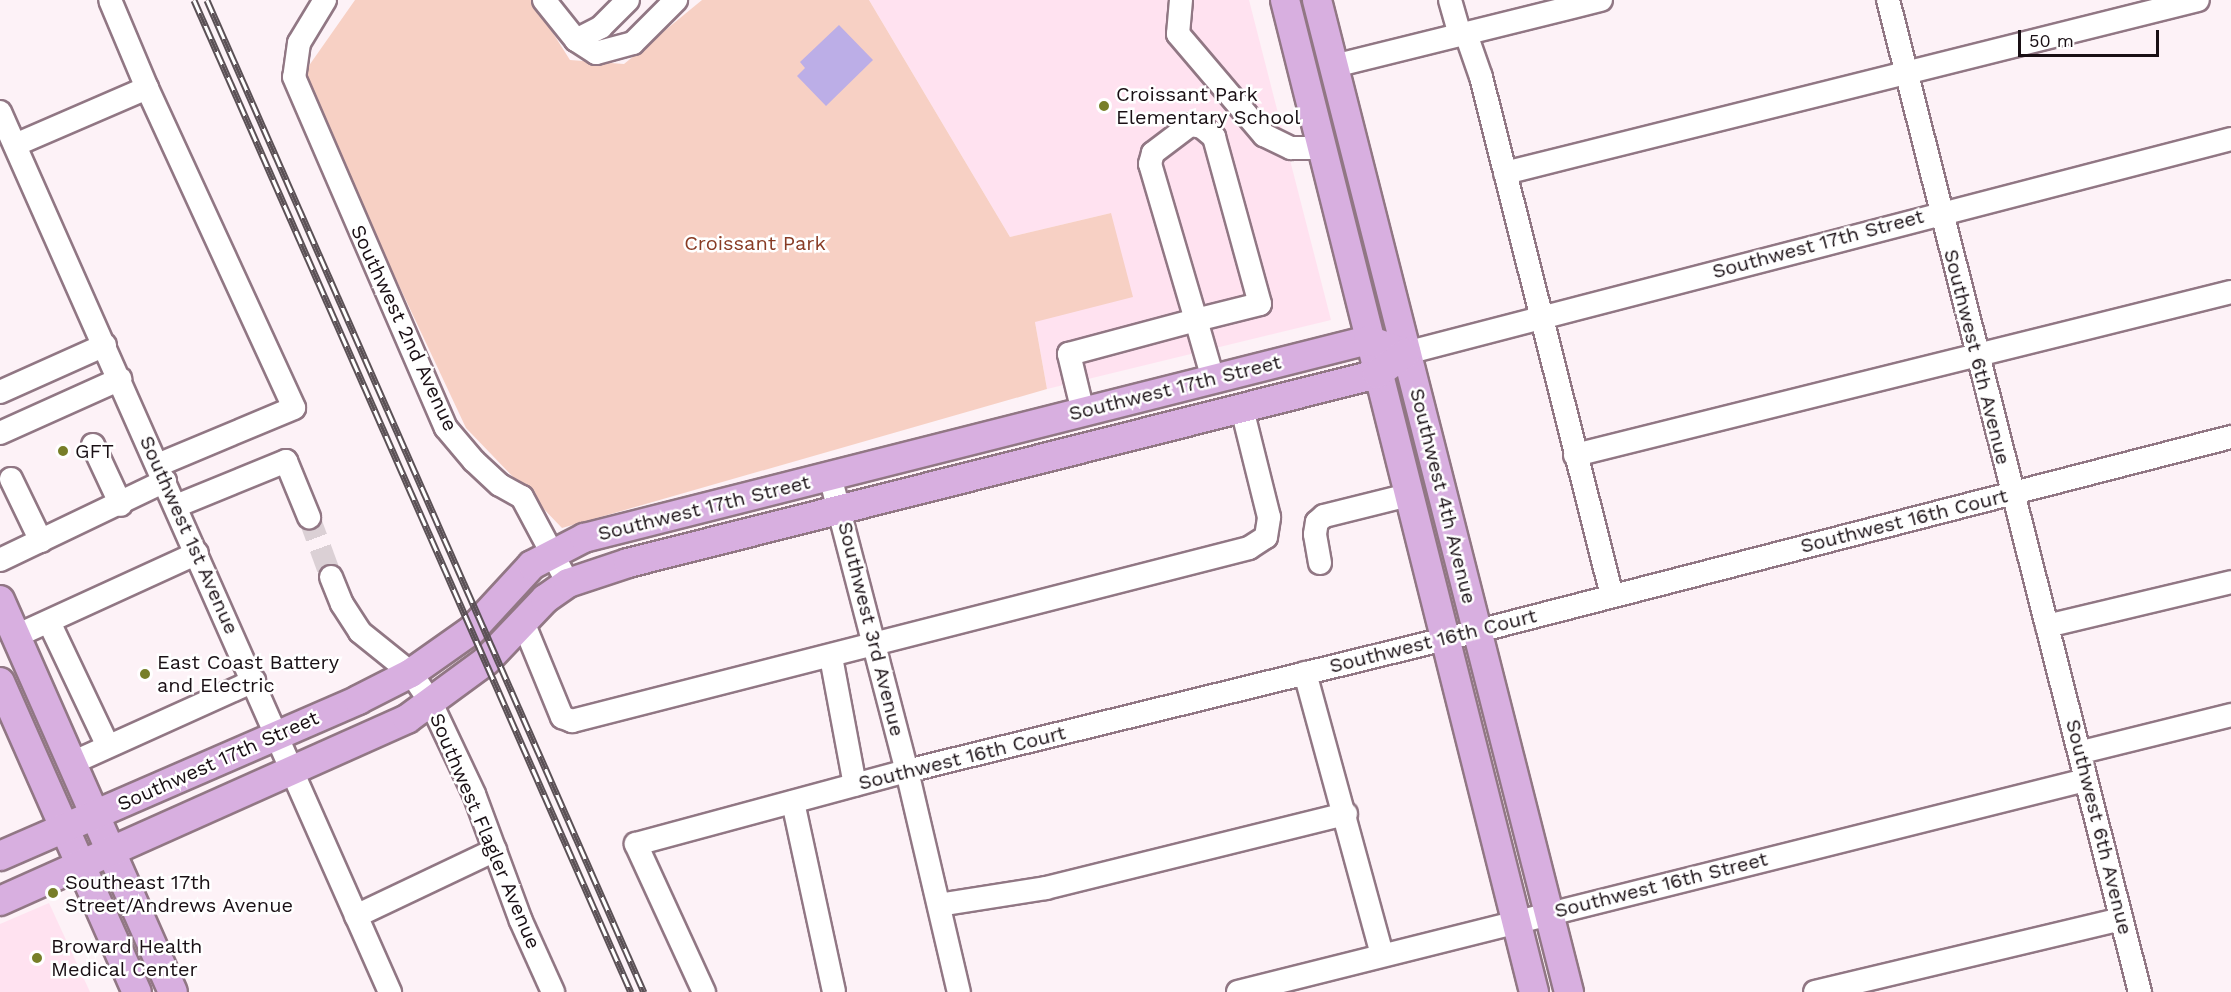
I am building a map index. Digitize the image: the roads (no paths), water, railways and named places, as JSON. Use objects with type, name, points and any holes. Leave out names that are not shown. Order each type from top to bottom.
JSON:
[{"type":"main road","name":"Southwest 4th Avenue","points":[[1285,0],[1368,340],[1534,992]]},
{"type":"main road","name":"Southwest 4th Avenue","points":[[1317,0],[1569,992]]},
{"type":"main road","points":[[1368,340],[1406,353]]},
{"type":"main road","name":"Southwest 17th Street","points":[[0,856],[277,735],[411,673],[472,630],[532,565],[584,538],[1368,340]]},
{"type":"main road","name":"Southwest 17th Street","points":[[0,901],[112,853],[407,719],[486,661],[545,598],[568,583],[628,563],[1377,374],[1406,353]]},
{"type":"main road","points":[[0,600],[173,992]]},
{"type":"main road","points":[[0,682],[136,992]]},
{"type":"street","points":[[0,560],[121,504],[162,473],[294,408],[147,88],[110,0]]},
{"type":"street","name":"Southwest 2nd Avenue","points":[[325,0],[299,43],[294,77],[446,428],[474,461],[501,485],[522,497],[568,583]]},
{"type":"street","points":[[544,0],[576,40],[596,53],[633,43],[676,0]]},
{"type":"street","points":[[576,40],[601,27],[628,0]]},
{"type":"street","points":[[1181,0],[1178,34],[1264,135],[1291,148],[1321,148]]},
{"type":"street","points":[[1450,0],[1463,34],[1505,172],[1612,596]]},
{"type":"street","points":[[1334,66],[1601,0]]},
{"type":"street","name":"Southwest 6th Avenue","points":[[1888,0],[2010,493],[2082,752],[2085,780],[2140,992]]},
{"type":"street","points":[[1505,172],[2198,0]]},
{"type":"street","points":[[15,145],[147,88]]},
{"type":"street","name":"Southwest 1st Avenue","points":[[0,112],[162,473],[390,992]]},
{"type":"street","points":[[1083,412],[1069,354],[1196,320],[1260,304],[1214,137],[1202,127],[1190,125],[1153,153],[1150,164],[1196,320],[1213,379]]},
{"type":"street","name":"Southwest 17th Street","points":[[1406,353],[1941,212],[2231,139]]},
{"type":"street","points":[[1575,455],[2231,292]]},
{"type":"street","points":[[0,392],[105,345]]},
{"type":"street","points":[[0,433],[120,379]]},
{"type":"street","points":[[523,622],[562,717],[572,721],[831,657],[1249,548],[1266,537],[1269,517],[1242,409]]},
{"type":"street","name":"Southwest 16th Court","points":[[704,992],[636,844],[907,771],[1478,631],[2231,436]]},
{"type":"street","points":[[93,445],[121,504]]},
{"type":"street","points":[[176,506],[286,461],[309,517]]},
{"type":"street","name":"Southwest 3rd Avenue","points":[[830,476],[907,771],[959,992]]},
{"type":"street","points":[[11,479],[41,541]]},
{"type":"street","points":[[1320,563],[1315,534],[1317,522],[1324,516],[1408,495]]},
{"type":"street","points":[[16,636],[197,553]]},
{"type":"street","name":"Southwest Flagler Avenue","points":[[332,577],[342,604],[360,632],[411,673],[430,703],[474,794],[553,992]]},
{"type":"street","points":[[2047,626],[2231,582]]},
{"type":"street","points":[[49,622],[108,746]]},
{"type":"street","points":[[831,657],[855,785]]},
{"type":"street","points":[[1305,673],[1333,783],[1342,796],[1382,955]]},
{"type":"street","points":[[72,763],[254,681]]},
{"type":"street","points":[[2082,752],[2231,715]]},
{"type":"street","name":"Southwest 16th Street","points":[[1238,992],[2085,780]]},
{"type":"street","points":[[793,802],[834,992]]},
{"type":"street","points":[[939,905],[1046,888],[1346,814]]},
{"type":"street","points":[[356,916],[495,850]]},
{"type":"street","points":[[1815,992],[2121,919]]},
{"type":"tunnel","points":[[309,517],[331,577]]},
{"type":"railway","points":[[194,0],[631,992]]},
{"type":"railway","points":[[207,0],[644,992]]},
{"type":"place","name":"Croissant Park Elementary School","points":[[1104,106]]},
{"type":"place","name":"GFT","points":[[63,451]]},
{"type":"place","name":"East Coast Battery and Electric","points":[[145,674]]},
{"type":"place","name":"Southeast 17th Street/Andrews Avenue","points":[[53,893]]},
{"type":"place","name":"Broward Health Medical Center","points":[[37,958]]},
{"type":"park label","name":"Croissant Park","points":[[755,243]]}]
